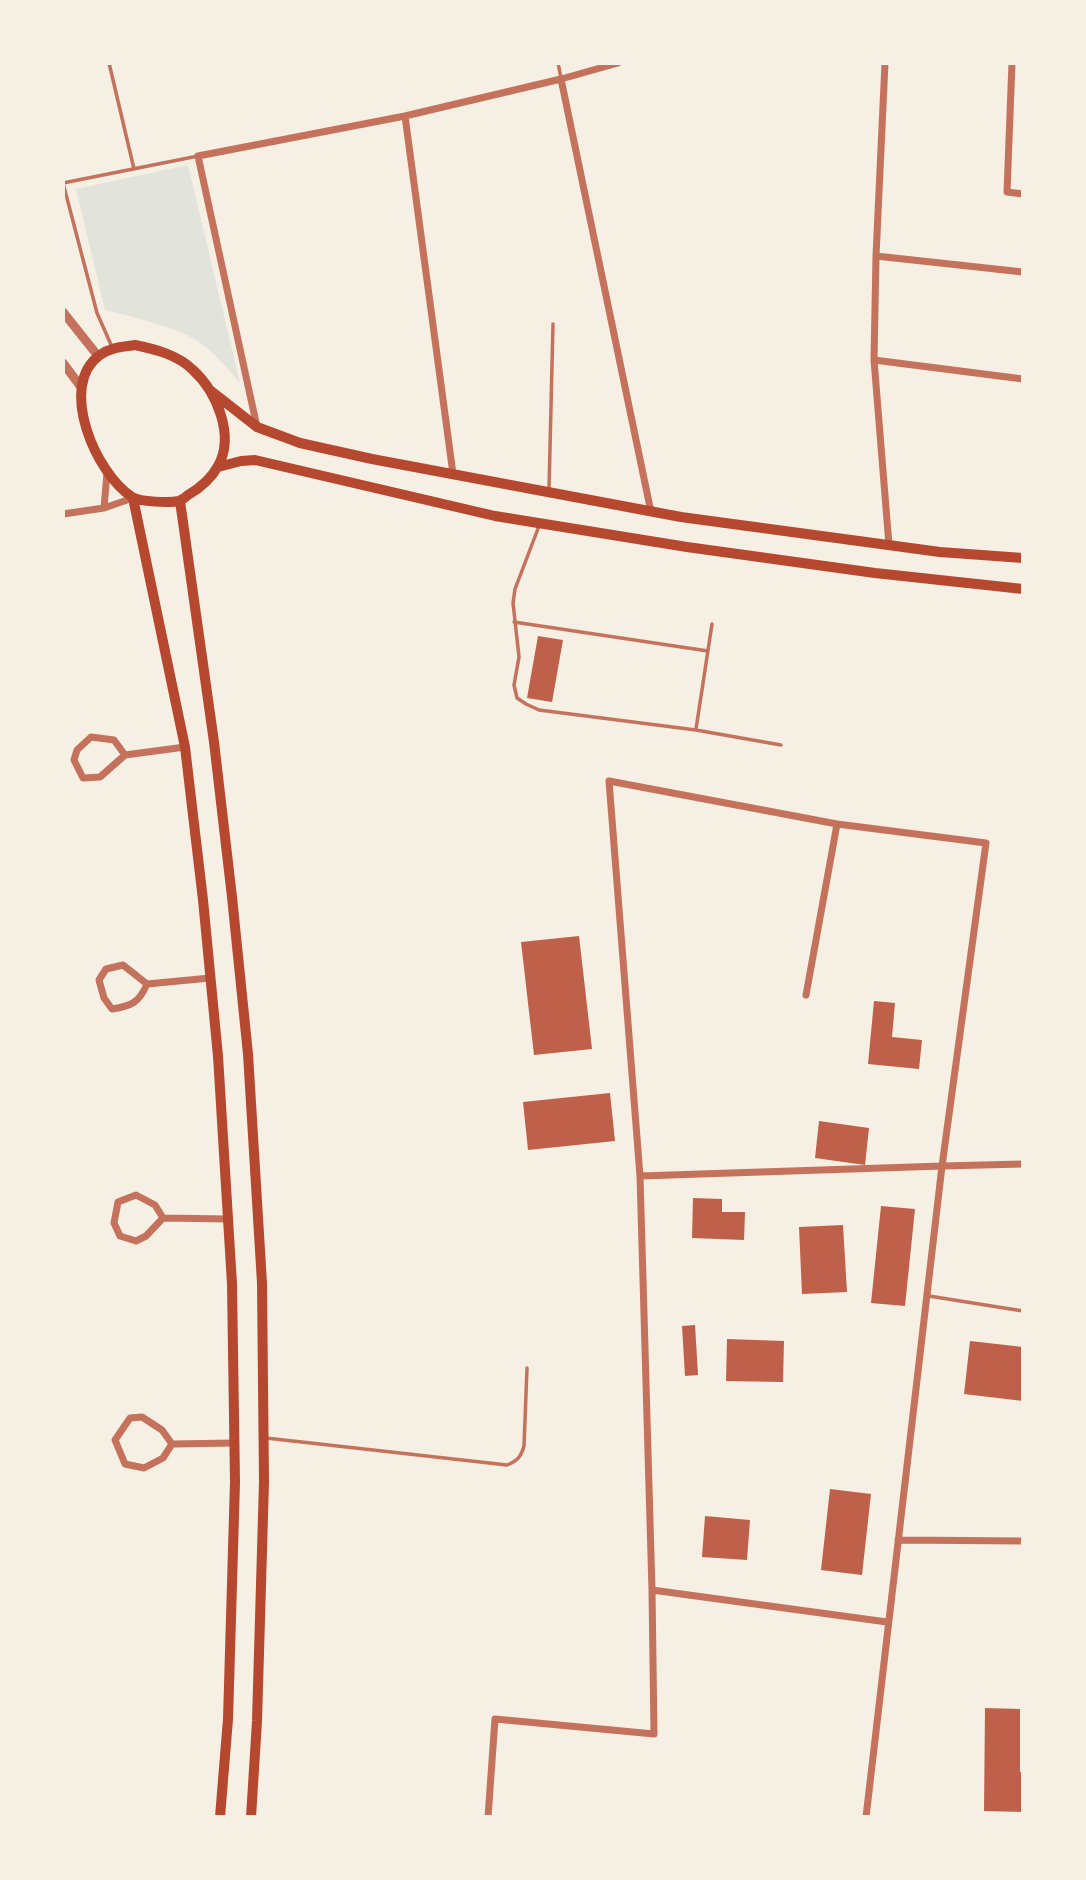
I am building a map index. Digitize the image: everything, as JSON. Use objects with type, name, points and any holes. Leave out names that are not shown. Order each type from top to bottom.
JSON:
[{"type":"main road","points":[[220,1817],[228,1719],[234,1443],[232,1284],[211,978],[185,747],[133,498],[107,473],[94,450],[81,409],[84,374],[98,356],[112,348],[135,345],[178,359],[193,369],[211,391],[257,427],[300,443],[681,517],[940,552],[1023,558]]},
{"type":"main road","points":[[133,498],[159,502],[180,501],[201,487],[218,467],[224,450],[222,417],[211,391]]},
{"type":"main road","points":[[218,467],[255,460],[540,524],[875,573],[1023,589]]},
{"type":"main road","points":[[180,501],[216,755],[232,897],[247,1054],[262,1283],[264,1482],[258,1708],[251,1817]]},
{"type":"street","points":[[257,427],[198,156],[405,116],[618,63]]},
{"type":"street","points":[[885,63],[874,360],[888,545]]},
{"type":"street","points":[[1012,63],[1007,192],[1023,194]]},
{"type":"street","points":[[561,79],[651,512]]},
{"type":"street","points":[[405,116],[453,474]]},
{"type":"street","points":[[876,256],[1023,272]]},
{"type":"street","points":[[63,312],[98,356]]},
{"type":"street","points":[[874,360],[1023,379]]},
{"type":"street","points":[[63,363],[81,387]]},
{"type":"street","points":[[104,508],[107,473]]},
{"type":"street","points":[[63,514],[104,508],[133,498]]},
{"type":"street","points":[[125,755],[114,740],[92,737],[77,750],[74,760],[83,778],[100,777],[125,755],[185,747]]},
{"type":"street","points":[[488,1817],[495,1719],[654,1734],[640,1176],[609,782],[837,824],[986,843],[942,1166],[866,1817]]},
{"type":"street","points":[[806,995],[837,824]]},
{"type":"street","points":[[146,984],[141,997],[132,1004],[112,1009],[104,998],[99,980],[106,969],[122,965],[146,984],[211,978]]},
{"type":"street","points":[[640,1176],[1023,1164]]},
{"type":"street","points":[[163,1218],[155,1205],[136,1195],[118,1202],[114,1223],[120,1236],[136,1241],[146,1236],[163,1218],[228,1219]]},
{"type":"street","points":[[142,1416],[162,1430],[172,1444],[163,1458],[144,1468],[125,1464],[115,1440],[130,1419],[142,1416]]},
{"type":"street","points":[[172,1444],[234,1443]]},
{"type":"street","points":[[898,1540],[1023,1541]]},
{"type":"street","points":[[652,1591],[887,1622]]},
{"type":"lane","points":[[109,63],[134,169]]},
{"type":"lane","points":[[558,63],[561,79]]},
{"type":"lane","points":[[112,348],[97,313],[63,183],[198,156]]},
{"type":"lane","points":[[549,492],[553,324]]},
{"type":"lane","points":[[540,524],[515,589],[513,603],[519,657],[514,685],[517,698],[540,709],[696,730],[781,745]]},
{"type":"lane","points":[[514,622],[708,651]]},
{"type":"lane","points":[[696,730],[712,624]]},
{"type":"lane","points":[[927,1296],[1023,1311]]},
{"type":"lane","points":[[264,1437],[507,1465],[522,1455],[524,1446],[527,1368]]},
{"type":"shaded area","points":[[188,165],[240,383],[222,362],[191,337],[154,323],[105,310],[76,189]]},
{"type":"building","points":[[538,636],[563,640],[552,702],[527,698]]},
{"type":"building","points":[[579,936],[592,1049],[534,1055],[521,942]]},
{"type":"building","points":[[874,1001],[895,1003],[892,1037],[922,1040],[919,1069],[868,1064]]},
{"type":"building","points":[[610,1093],[615,1141],[528,1150],[523,1102]]},
{"type":"building","points":[[819,1121],[869,1128],[865,1165],[815,1158]]},
{"type":"building","points":[[693,1198],[722,1199],[722,1212],[745,1212],[744,1240],[692,1238]]},
{"type":"building","points":[[881,1206],[915,1209],[905,1306],[871,1303]]},
{"type":"building","points":[[843,1225],[847,1292],[802,1294],[799,1227]]},
{"type":"building","points":[[695,1325],[698,1375],[685,1376],[682,1326]]},
{"type":"building","points":[[727,1339],[784,1341],[783,1382],[726,1381]]},
{"type":"building","points":[[970,1341],[1023,1347],[1023,1401],[964,1394]]},
{"type":"building","points":[[830,1489],[871,1494],[862,1575],[821,1570]]},
{"type":"building","points":[[705,1516],[750,1520],[747,1560],[702,1557]]},
{"type":"building","points":[[985,1708],[1020,1709],[1023,1812],[984,1811]]}]
